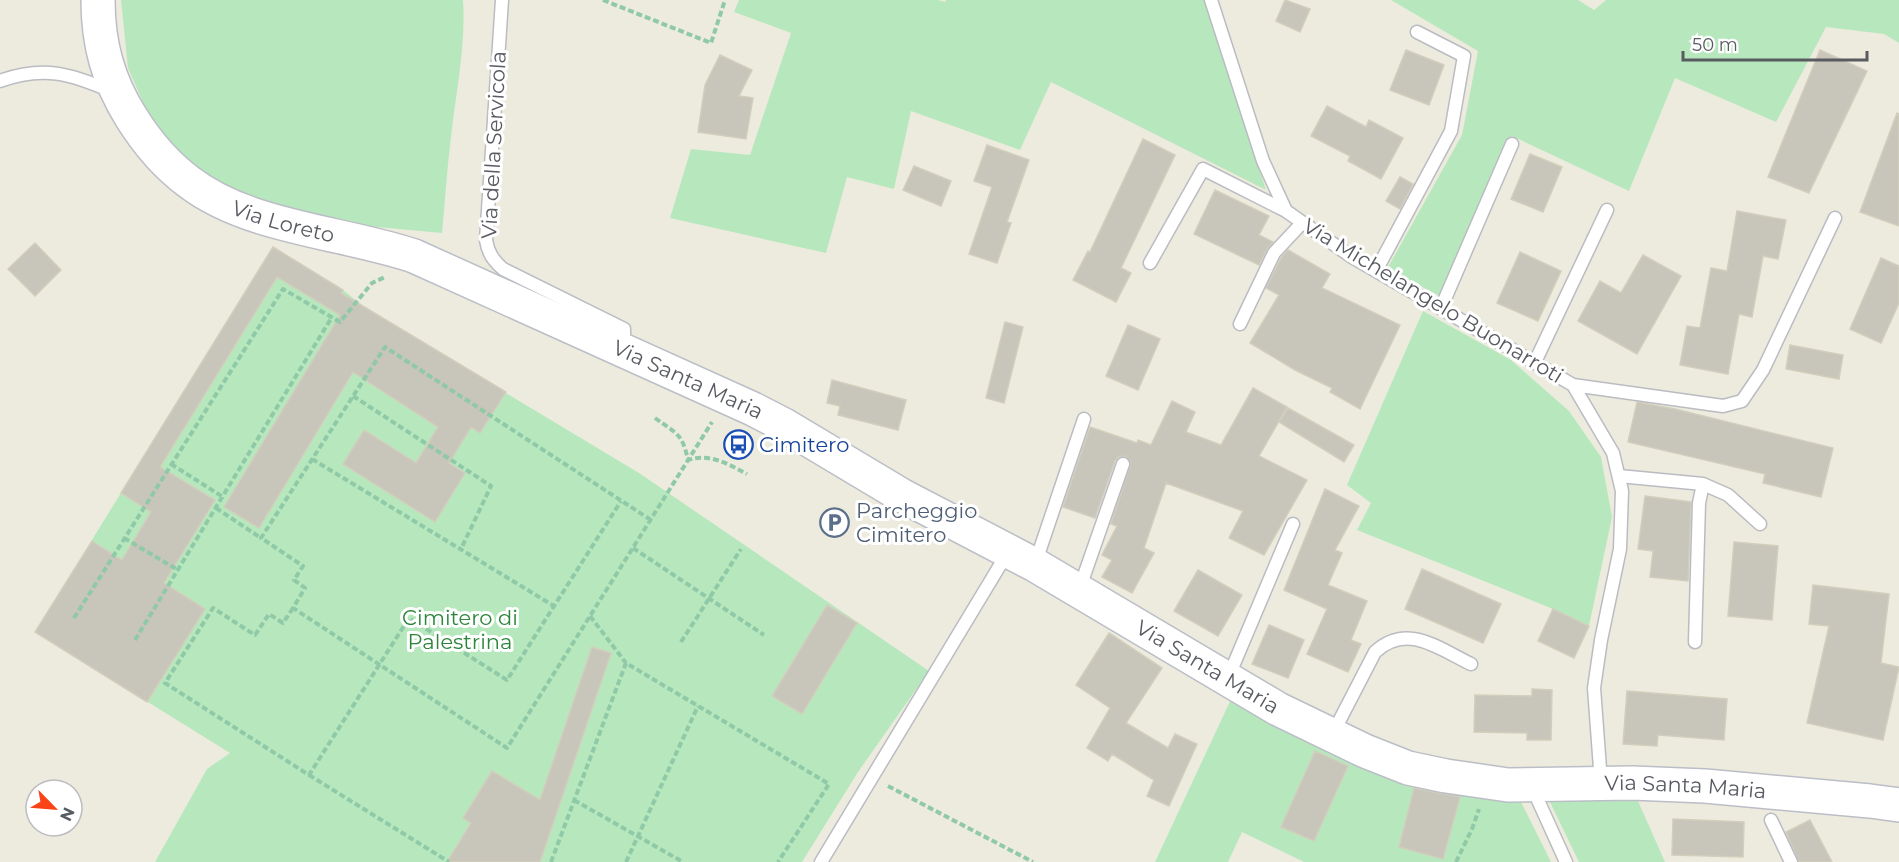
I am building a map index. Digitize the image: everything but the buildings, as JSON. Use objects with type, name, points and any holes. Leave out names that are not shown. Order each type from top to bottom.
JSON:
[{"type":"street","name":"Via Loreto","points":[[98,0],[100,40],[117,94],[154,148],[188,182],[229,205],[275,221],[367,242],[414,256],[575,330]]},
{"type":"street","name":"Via Santa Maria","points":[[575,330],[784,425],[911,501],[1079,590],[1278,709],[1408,768],[1487,782],[1532,786],[1601,784],[1705,786],[1899,805]]},
{"type":"lane","name":"Via della Servicola","points":[[502,0],[486,240],[488,249],[491,256],[503,268],[624,328],[624,352]]},
{"type":"lane","name":"Via Michelangelo Buonarroti","points":[[1211,0],[1263,161],[1286,211],[1376,271],[1573,385],[1613,453],[1622,491],[1620,549],[1601,640],[1594,688],[1601,784]]},
{"type":"lane","points":[[1376,271],[1451,131],[1464,56],[1417,32]]},
{"type":"lane","points":[[0,81],[46,71],[82,79],[117,94]]},
{"type":"lane","points":[[1441,308],[1512,144]]},
{"type":"lane","points":[[1150,263],[1203,169],[1286,211]]},
{"type":"lane","points":[[1535,362],[1607,210]]},
{"type":"lane","points":[[1573,385],[1723,406],[1742,401],[1763,370],[1835,218]]},
{"type":"lane","points":[[1240,324],[1274,252],[1302,223]]},
{"type":"lane","points":[[821,862],[1022,558],[1084,419]]},
{"type":"lane","points":[[1079,590],[1123,464]]},
{"type":"lane","points":[[1619,476],[1703,484],[1728,495],[1760,524]]},
{"type":"lane","points":[[1695,642],[1699,503],[1703,484]]},
{"type":"lane","points":[[1228,680],[1293,524]]},
{"type":"lane","points":[[1332,735],[1372,658],[1384,644],[1393,639],[1402,637],[1421,640],[1472,664]]},
{"type":"lane","points":[[1532,786],[1566,862]]},
{"type":"lane","points":[[1771,820],[1791,862]]},
{"type":"path","points":[[603,0],[711,44],[725,0]]},
{"type":"path","points":[[74,618],[283,289],[340,322],[372,283],[392,276]]},
{"type":"path","points":[[135,640],[332,317]]},
{"type":"path","points":[[261,538],[385,347],[651,520]]},
{"type":"path","points":[[353,396],[491,486],[461,549]]},
{"type":"path","points":[[292,608],[507,748],[727,398]]},
{"type":"path","points":[[655,418],[680,436],[684,442],[688,460]]},
{"type":"path","points":[[688,460],[697,457],[709,458],[747,474]]},
{"type":"path","points":[[312,459],[554,606]]},
{"type":"path","points":[[171,465],[223,497]]},
{"type":"path","points":[[309,775],[409,618],[507,680],[621,501]]},
{"type":"path","points":[[216,508],[303,566],[294,580],[305,588],[282,623],[268,614],[255,635],[213,608],[165,683],[449,862]]},
{"type":"path","points":[[124,538],[178,570]]},
{"type":"path","points":[[633,548],[764,636]]},
{"type":"path","points":[[681,642],[741,549]]},
{"type":"path","points":[[590,616],[626,663],[829,784],[778,862]]},
{"type":"path","points":[[551,862],[626,663]]},
{"type":"path","points":[[626,862],[698,706]]},
{"type":"path","points":[[880,782],[1033,862]]},
{"type":"path","points":[[1456,862],[1472,829],[1487,782]]},
{"type":"path","points":[[574,800],[682,862]]},
{"type":"green space","points":[[121,0],[463,0],[462,52],[442,233],[344,224],[217,188],[185,162],[149,116],[128,68]]},
{"type":"green space","points":[[739,0],[938,0],[945,2],[946,0],[1204,0],[1266,190],[1051,82],[1020,150],[911,111],[894,189],[847,177],[826,253],[670,218],[691,149],[750,155],[791,33],[734,12]]},
{"type":"green space","points":[[1391,0],[1578,0],[1594,10],[1606,0],[1899,0],[1899,43],[1884,34],[1826,27],[1776,122],[1675,78],[1629,191],[1512,136],[1440,296],[1387,269],[1462,135],[1478,51]]},
{"type":"green space","name":"Cimitero di Palestrina","points":[[273,247],[343,290],[368,310],[639,473],[929,671],[858,772],[802,862],[155,862],[207,769],[230,753],[35,632]]},
{"type":"green space","points":[[1423,311],[1511,360],[1569,411],[1601,457],[1612,517],[1589,626],[1553,609],[1357,530],[1371,503],[1347,485]]},
{"type":"green space","points":[[1233,695],[1519,798],[1551,862],[1304,862],[1242,832],[1228,862],[1155,862]]},
{"type":"green space","points":[[1549,800],[1638,801],[1665,862],[1579,862]]},
{"type":"place","name":"Cimitero","points":[[738,445]]},
{"type":"place","name":"Parcheggio Cimitero","points":[[835,523]]}]
